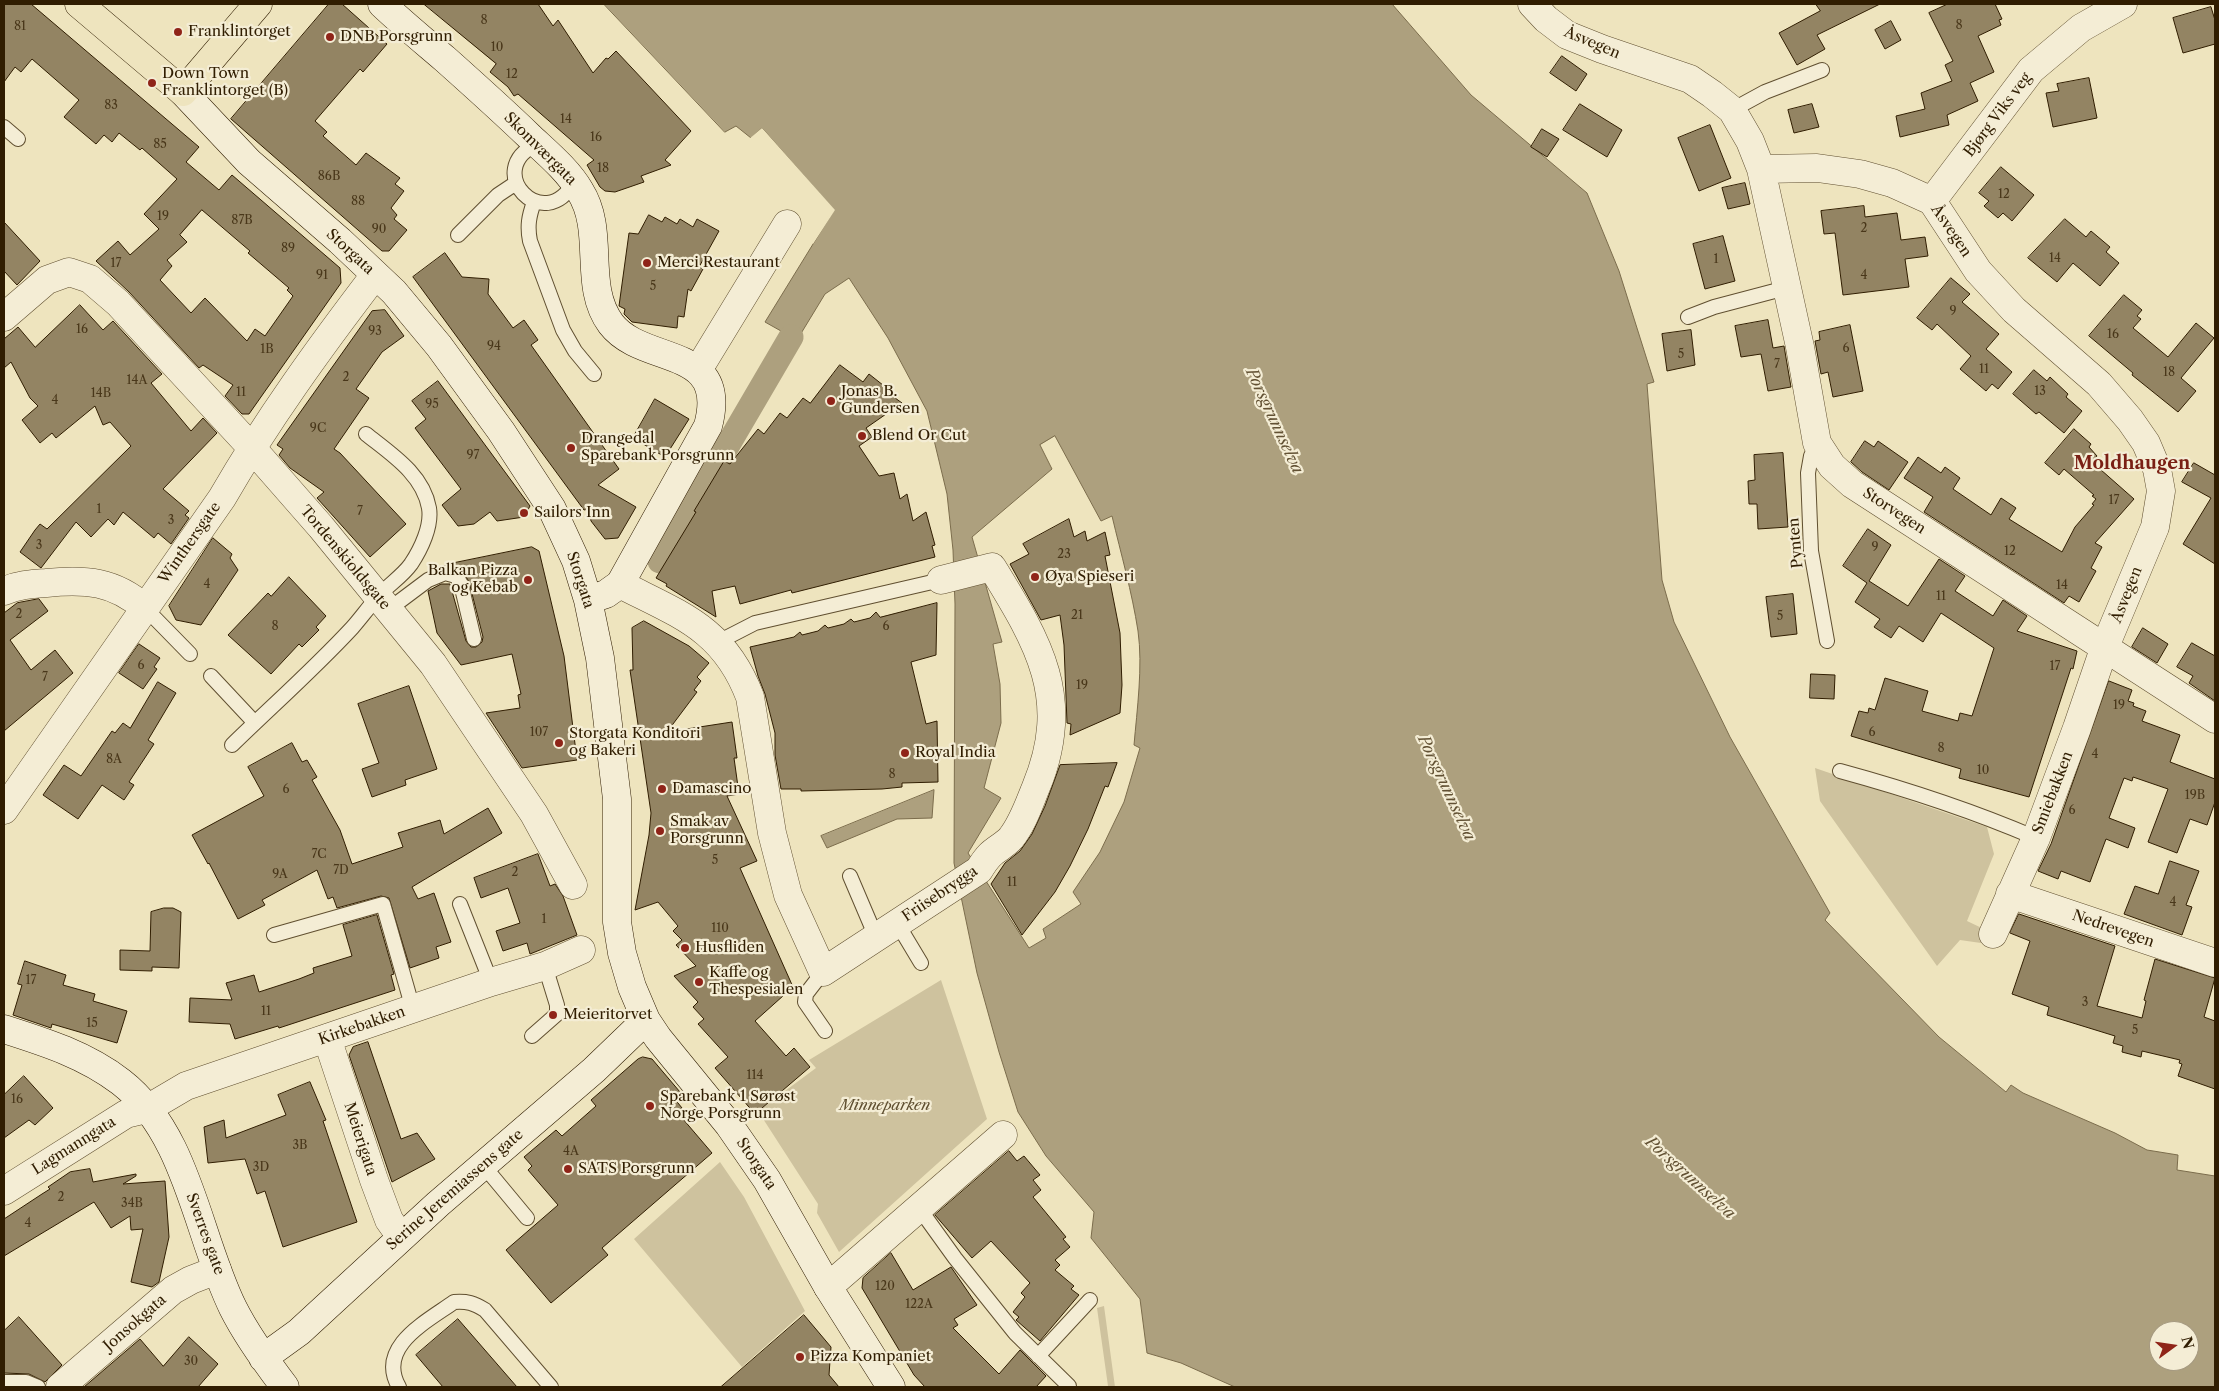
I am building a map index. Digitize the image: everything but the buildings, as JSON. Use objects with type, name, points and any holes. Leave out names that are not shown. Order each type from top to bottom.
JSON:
[{"type":"main road","name":"Storgata","points":[[79,4],[183,92]]},
{"type":"main road","points":[[183,92],[258,4]]},
{"type":"street","name":"Skomværgata","points":[[382,4],[484,94],[574,182],[589,210],[594,228],[595,280],[599,303],[607,319],[617,332],[632,341],[667,354],[698,370]]},
{"type":"street","name":"Åsvegen","points":[[1532,4],[1546,19],[1567,35],[1690,79],[1732,110],[1750,141],[1761,169],[1817,168],[1860,174],[1892,183],[1932,201],[1978,271],[2014,310],[2099,384],[2130,420],[2146,443],[2157,469],[2160,491],[2155,528],[2104,649]]},
{"type":"street","name":"Bjørg Viks veg","points":[[1932,201],[2031,70],[2081,28],[2123,4]]},
{"type":"street","name":"Storgata","points":[[183,92],[249,162],[340,241],[394,292],[440,346],[501,431],[559,523],[576,561],[588,600],[600,658],[617,799],[617,922],[622,953],[632,987],[646,1020],[658,1038],[729,1125],[757,1164],[828,1287],[892,1387]]},
{"type":"street","name":"Storvegen","points":[[1761,169],[1818,443],[1832,466],[1852,484],[2215,720]]},
{"type":"street","points":[[588,600],[606,594],[620,584],[708,426],[711,413],[711,396],[708,385],[698,370],[787,224]]},
{"type":"street","name":"Tordenskioldsgate","points":[[4,317],[47,280],[69,272],[90,279],[118,304],[251,447],[432,664],[524,798],[573,885]]},
{"type":"street","name":"Winthersgate","points":[[4,810],[222,498],[251,447],[374,275]]},
{"type":"street","name":"Friisebrygga","points":[[823,972],[954,886],[984,863],[1010,839],[1023,818],[1046,762],[1053,717],[1046,670],[1035,643],[992,567],[982,568],[941,580]]},
{"type":"street","points":[[4,591],[25,585],[79,580],[119,590],[145,608]]},
{"type":"street","points":[[620,584],[692,621],[718,642],[742,676],[750,697],[772,833],[785,886],[823,972]]},
{"type":"street","name":"Smiebakken","points":[[1993,934],[2036,838],[2104,649]]},
{"type":"street","name":"Nedrevegen","points":[[2010,894],[2215,963]]},
{"type":"street","name":"Kirkebakken","points":[[147,1109],[186,1086],[204,1079],[545,966],[581,950]]},
{"type":"street","name":"Serine Jeremiassens gate","points":[[263,1358],[298,1332],[483,1165],[594,1070],[646,1020]]},
{"type":"street","name":"Sverres gate","points":[[4,1029],[78,1055],[122,1083],[147,1109],[161,1128],[175,1154],[217,1270],[233,1308],[263,1358],[285,1387]]},
{"type":"street","name":"Meierigata","points":[[327,1038],[389,1220],[402,1237]]},
{"type":"street","name":"Lagmanngata","points":[[4,1191],[126,1114],[147,1109]]},
{"type":"street","points":[[828,1287],[1003,1135]]},
{"type":"street","name":"Jonsokgata","points":[[60,1387],[174,1290],[186,1282],[217,1270]]},
{"type":"lane","points":[[1732,110],[1765,92],[1822,70]]},
{"type":"lane","points":[[4,128],[18,140]]},
{"type":"lane","points":[[537,144],[527,148],[519,156],[514,174],[516,183],[525,196],[534,202],[545,204],[557,201],[568,193],[574,182]]},
{"type":"lane","points":[[458,235],[498,195],[516,183]]},
{"type":"lane","points":[[534,202],[528,218],[530,241],[563,330],[574,351],[594,374]]},
{"type":"lane","points":[[1688,317],[1714,307],[1786,288]]},
{"type":"lane","points":[[366,434],[405,466],[425,494],[429,509],[429,523],[423,541],[411,564],[383,603]]},
{"type":"lane","name":"Pynten","points":[[1818,443],[1810,456],[1808,473],[1811,551],[1827,641]]},
{"type":"lane","points":[[232,744],[297,684],[352,628],[383,603],[445,572],[456,576],[461,584],[474,639]]},
{"type":"lane","name":"Friisebrygga","points":[[718,642],[755,623],[941,580]]},
{"type":"lane","points":[[145,608],[190,654]]},
{"type":"lane","points":[[211,676],[255,723]]},
{"type":"lane","points":[[984,863],[1004,829],[1029,768]]},
{"type":"lane","points":[[1840,771],[1878,781],[2000,823],[2036,838]]},
{"type":"lane","points":[[850,876],[887,930],[921,964]]},
{"type":"lane","points":[[274,935],[383,904],[413,1009]]},
{"type":"lane","points":[[460,904],[492,982]]},
{"type":"lane","points":[[532,1036],[557,1014],[557,1005],[545,966]]},
{"type":"lane","points":[[823,972],[806,994],[805,1002],[825,1031]]},
{"type":"lane","points":[[483,1165],[527,1218]]},
{"type":"lane","points":[[919,1208],[955,1258],[1009,1325],[1069,1386]]},
{"type":"lane","points":[[1038,1356],[1090,1300]]},
{"type":"lane","points":[[399,1387],[392,1366],[401,1344],[454,1302],[463,1301],[474,1302],[485,1310],[551,1387]]},
{"type":"lane","points":[[4,1382],[26,1382],[38,1387]]},
{"type":"green space","points":[[1815,768],[1987,827],[1994,854],[1967,921],[1986,930],[1981,943],[1960,940],[1937,966],[1820,801]]},
{"type":"green space","name":"Minneparken","points":[[941,980],[987,1119],[839,1252],[817,1213],[818,1204],[758,1111],[816,1068],[809,1060]]},
{"type":"green space","points":[[720,1162],[744,1197],[805,1311],[742,1367],[634,1239]]},
{"type":"green space","points":[[1104,1306],[1115,1387],[1108,1386],[1097,1308]]},
{"type":"water","name":"Porsgrunnselva","points":[[604,4],[1392,4],[1471,95],[1587,193],[1619,271],[1654,382],[1647,384],[1662,580],[1674,622],[1730,737],[1830,913],[1825,920],[1939,1037],[2006,1092],[2011,1085],[2023,1093],[2115,1133],[2147,1150],[2178,1155],[2177,1170],[2215,1176],[2215,1387],[1235,1387],[1181,1363],[1147,1353],[1140,1299],[1091,1238],[1094,1212],[1046,1156],[1018,1112],[977,973],[954,863],[955,604],[953,550],[947,494],[927,411],[888,338],[849,278],[825,294],[797,340],[765,322],[834,210],[762,128],[751,138],[736,126],[725,132]],"holes":[[[1055,436],[1101,521],[1112,516],[1130,587],[1138,631],[1140,673],[1134,745],[1140,748],[1124,802],[1100,852],[1073,892],[1081,904],[1043,929],[1046,938],[1029,948],[968,853],[1001,798],[984,788],[1001,723],[1000,684],[993,644],[1002,642],[972,537],[1052,469],[1040,445]]]},
{"type":"water","points":[[934,790],[932,818],[897,819],[827,848],[821,836]]},
{"type":"pier","points":[[762,128],[835,210],[813,244],[812,242],[832,210],[762,131],[752,140],[749,139]]},
{"type":"waterway","points":[[660,561],[791,337]]},
{"type":"place","name":"Franklintorget","points":[[178,32]]},
{"type":"place","name":"DNB Porsgrunn","points":[[330,37]]},
{"type":"place","name":"Down Town Franklintorget (B)","points":[[152,83]]},
{"type":"place","name":"Merci Restaurant","points":[[647,263]]},
{"type":"place","name":"Jonas B. Gundersen","points":[[831,401]]},
{"type":"place","name":"Blend Or Cut","points":[[862,436]]},
{"type":"place","name":"Drangedal Sparebank Porsgrunn","points":[[571,448]]},
{"type":"place","name":"Sailors Inn","points":[[524,513]]},
{"type":"place","name":"Øya Spieseri","points":[[1035,577]]},
{"type":"place","name":"Balkan Pizza og Kebab","points":[[528,580]]},
{"type":"place","name":"Storgata Konditori og Bakeri","points":[[559,743]]},
{"type":"place","name":"Royal India","points":[[905,753]]},
{"type":"place","name":"Damascino","points":[[662,789]]},
{"type":"place","name":"Smak av Porsgrunn","points":[[660,831]]},
{"type":"place","name":"Husfliden","points":[[685,948]]},
{"type":"place","name":"Kaffe og Thespesialen","points":[[699,982]]},
{"type":"place","name":"Meieritorvet","points":[[553,1015]]},
{"type":"place","name":"Sparebank 1 Sørøst Norge Porsgrunn","points":[[650,1106]]},
{"type":"place","name":"SATS Porsgrunn","points":[[568,1169]]},
{"type":"place","name":"Pizza Kompaniet","points":[[800,1357]]},
{"type":"district","name":"Moldhaugen","points":[[2132,464]]}]
